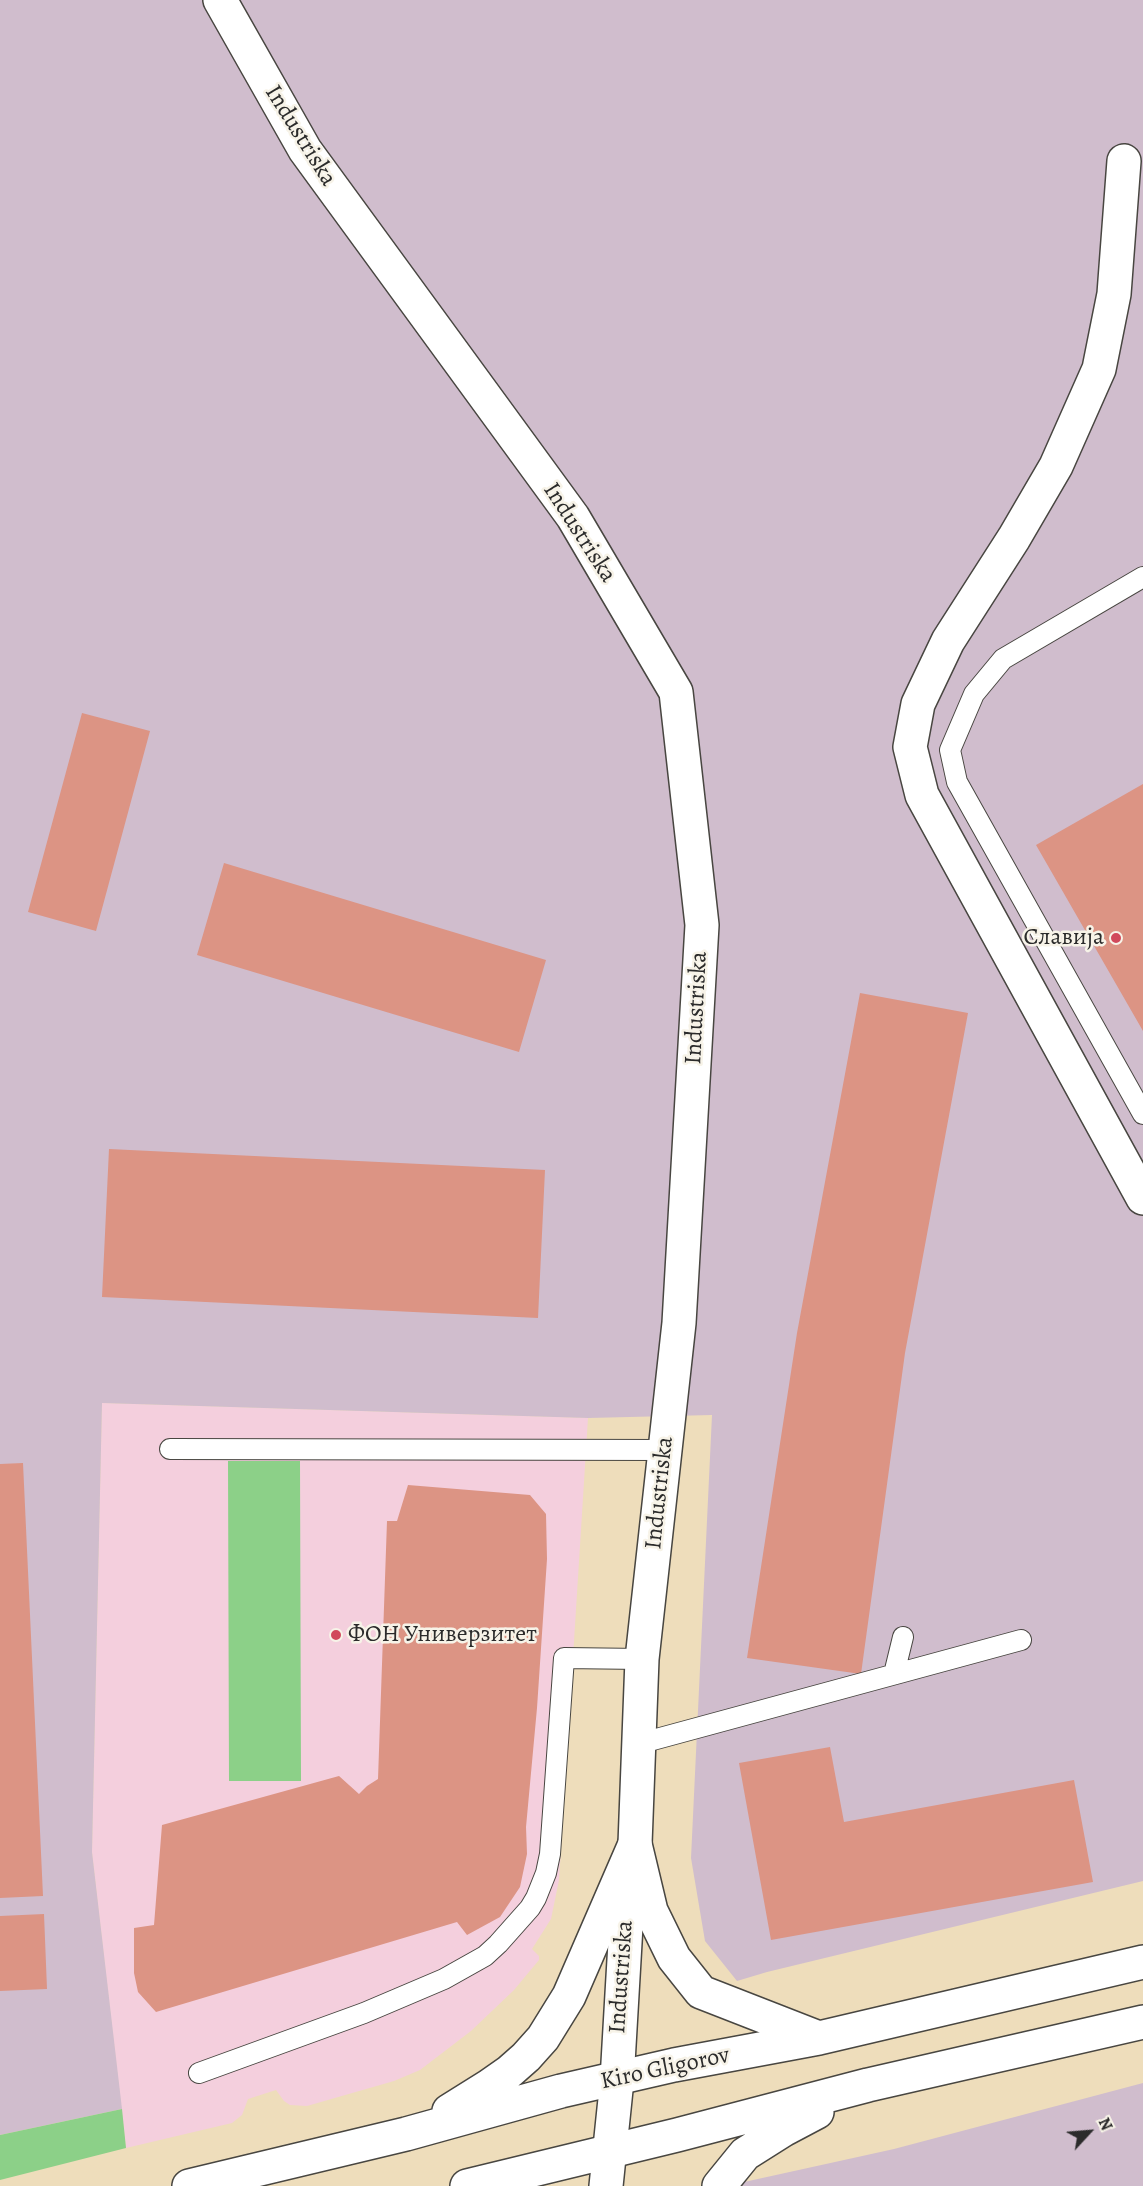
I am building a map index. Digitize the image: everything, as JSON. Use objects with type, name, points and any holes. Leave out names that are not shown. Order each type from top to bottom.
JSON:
[{"type":"street","name":"Industriska","points":[[220,0],[305,150],[573,517],[676,692],[702,925],[679,1323],[642,1659],[634,1844],[627,1903],[617,2080],[606,2186]]},
{"type":"street","points":[[1124,161],[1114,294],[1099,369],[1056,466],[1014,538],[948,640],[918,704],[910,747],[922,795],[1143,1197]]},
{"type":"street","points":[[634,1844],[651,1911],[674,1958],[702,1992],[819,2038]]},
{"type":"street","points":[[406,2134],[489,2086],[526,2058],[543,2038],[569,1996],[634,1844]]},
{"type":"street","name":"Kiro Gligorov","points":[[189,2186],[406,2134],[561,2091],[819,2038],[1143,1962]]},
{"type":"street","points":[[467,2186],[610,2152],[868,2085],[1143,2022]]},
{"type":"street","points":[[719,2186],[745,2154],[783,2130],[868,2085]]},
{"type":"lane","points":[[1143,577],[1003,659],[974,694],[950,750],[957,782],[1143,1114]]},
{"type":"lane","points":[[170,1449],[664,1450]]},
{"type":"lane","points":[[894,1674],[903,1637]]},
{"type":"lane","points":[[638,1744],[1021,1640]]},
{"type":"lane","points":[[199,2073],[364,2013],[444,1979],[478,1960],[498,1944],[530,1908],[546,1873],[550,1854],[564,1658],[642,1659]]},
{"type":"shaded area","points":[[0,0],[1143,0],[1143,1881],[737,1981],[705,1941],[691,1858],[712,1415],[588,1418],[102,1403],[92,1852],[122,2109],[0,2135]]},
{"type":"shaded area","name":"ФОН Универзитет","points":[[102,1403],[588,1418],[559,1880],[551,1919],[532,1949],[539,1956],[539,1960],[514,1990],[471,2031],[420,2070],[394,2081],[307,2106],[290,2105],[276,2090],[248,2099],[242,2115],[232,2123],[126,2148],[92,1852]]},
{"type":"shaded area","points":[[1143,2083],[1143,2186],[726,2186],[894,2149]]},
{"type":"green space","points":[[228,1461],[300,1461],[301,1781],[229,1781]]},
{"type":"green space","points":[[122,2109],[126,2148],[0,2180],[0,2135]]},
{"type":"building","points":[[82,713],[150,731],[96,931],[28,912]]},
{"type":"building","name":"Славија","points":[[1143,784],[1143,1031],[1036,845]]},
{"type":"building","points":[[224,863],[546,960],[519,1052],[197,955]]},
{"type":"building","points":[[860,993],[968,1013],[905,1353],[861,1674],[747,1658],[797,1333]]},
{"type":"building","points":[[109,1149],[545,1170],[538,1318],[102,1297]]},
{"type":"building","points":[[23,1463],[43,1896],[0,1898],[0,1464]]},
{"type":"building","points":[[408,1485],[530,1495],[546,1514],[547,1559],[526,1827],[527,1854],[520,1887],[500,1917],[467,1935],[457,1922],[156,2012],[138,1992],[134,1973],[134,1928],[154,1925],[162,1825],[339,1776],[359,1794],[378,1779],[387,1521],[397,1521]]},
{"type":"building","points":[[830,1747],[844,1822],[1074,1780],[1093,1882],[771,1940],[739,1763]]},
{"type":"building","points":[[44,1914],[47,1989],[0,1991],[0,1916]]},
{"type":"place","name":"Славија","points":[[1116,938]]},
{"type":"place","name":"ФОН Универзитет","points":[[336,1635]]}]
